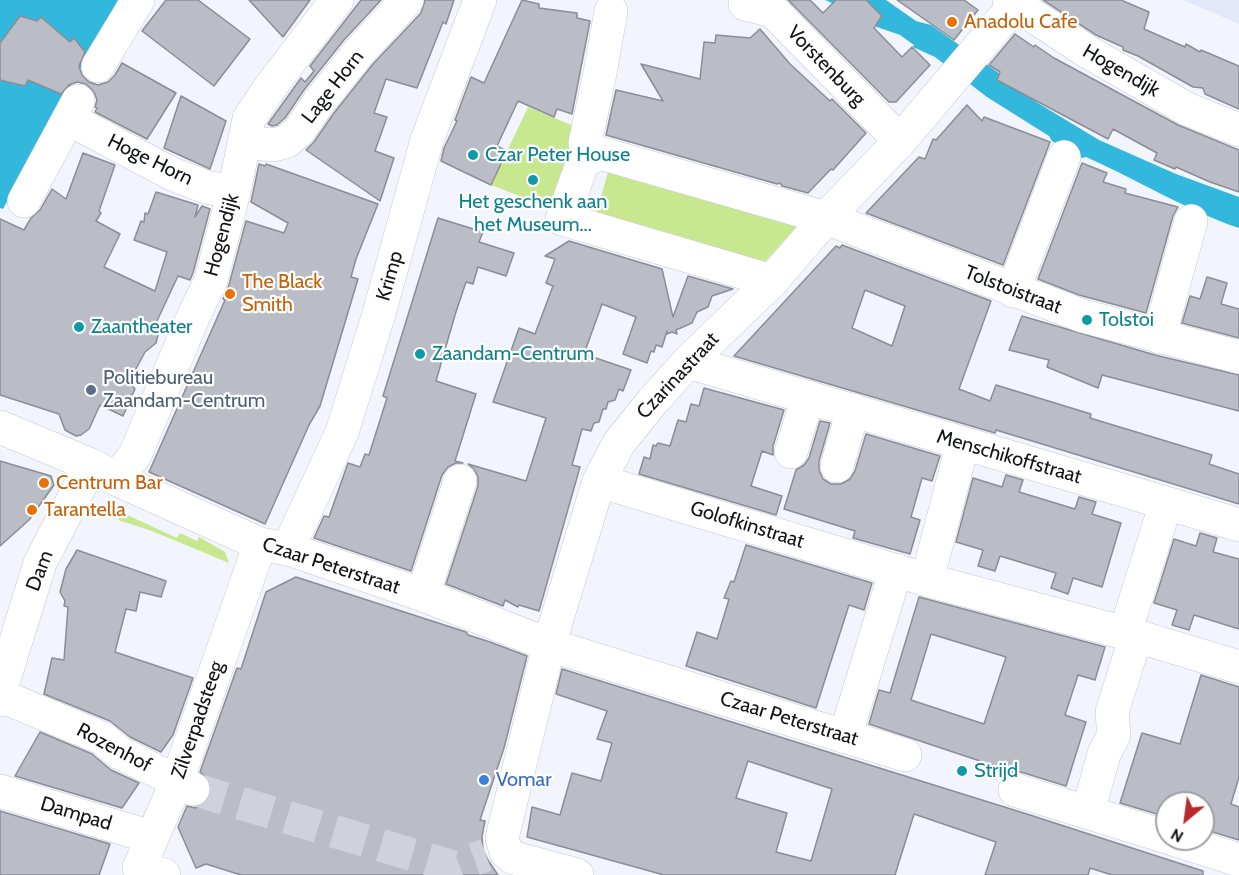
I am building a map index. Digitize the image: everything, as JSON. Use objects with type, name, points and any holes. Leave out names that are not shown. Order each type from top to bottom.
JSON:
[{"type":"street","points":[[98,66],[138,0]]},
{"type":"street","name":"Hogendijk","points":[[104,472],[135,455],[211,280],[234,192],[249,119],[338,0]]},
{"type":"street","name":"Lage Horn","points":[[244,142],[273,145],[286,142],[299,131],[318,102],[359,52],[407,0]]},
{"type":"street","name":"Krimp","points":[[274,547],[342,432],[378,318],[426,142],[480,0]]},
{"type":"street","name":"Hogendijk","points":[[1015,1],[1088,52],[1187,109],[1239,130]]},
{"type":"street","name":"Czarinastraat","points":[[577,875],[514,858],[498,848],[549,645],[599,481],[619,443],[652,402],[688,362],[771,281],[826,218],[900,141],[988,38],[1015,1]]},
{"type":"street","name":"Vorstenburg","points":[[745,4],[772,11],[900,141]]},
{"type":"street","points":[[610,11],[585,142],[591,158],[584,159],[562,219],[771,281]]},
{"type":"street","name":"Hoge Horn","points":[[24,201],[74,110],[172,174],[206,187],[234,192]]},
{"type":"street","name":"Tolstoistraat","points":[[591,158],[600,153],[826,218],[1094,320],[1239,357]]},
{"type":"street","points":[[1013,291],[1064,157]]},
{"type":"street","points":[[1159,336],[1191,221]]},
{"type":"street","name":"Menschikoffstraat","points":[[688,362],[1239,525]]},
{"type":"street","points":[[792,452],[808,397]]},
{"type":"street","points":[[837,466],[854,410]]},
{"type":"street","name":"Czaar Peterstraat","points":[[0,427],[274,547],[423,596],[549,645],[905,755]]},
{"type":"street","points":[[927,580],[978,448]]},
{"type":"street","name":"Dam","points":[[1,690],[40,563],[104,472]]},
{"type":"street","points":[[423,596],[460,481]]},
{"type":"street","name":"Golofkinstraat","points":[[599,481],[927,580],[1131,634],[1239,667]]},
{"type":"street","points":[[1088,812],[1104,754],[1114,735],[1112,712],[1166,503]]},
{"type":"street","name":"Zilverpadsteeg","points":[[164,875],[139,868],[151,837],[185,785],[274,547]]},
{"type":"street","points":[[845,737],[896,570]]},
{"type":"street","name":"Rozenhof","points":[[1,690],[102,738],[120,753],[185,785]]},
{"type":"street","points":[[1015,790],[1155,833]]},
{"type":"street","name":"Dampad","points":[[0,791],[151,837]]},
{"type":"street","points":[[1211,851],[1239,860]]},
{"type":"shaded area","points":[[1183,0],[1239,0],[1239,24]]},
{"type":"green space","points":[[528,107],[583,130],[558,211],[491,185]]},
{"type":"green space","points":[[610,165],[803,220],[763,264],[595,218]]},
{"type":"green space","points":[[123,513],[177,538],[180,533],[197,541],[199,537],[225,552],[229,563],[152,531],[118,520]]},
{"type":"water","points":[[0,0],[118,0],[3,209],[0,208]]},
{"type":"water","points":[[825,0],[886,0],[916,21],[931,25],[1034,98],[1033,100],[1099,140],[1176,174],[1239,197],[1239,228],[1181,204],[1086,157],[1082,158],[1052,141],[1049,136],[987,97],[935,57],[913,47],[914,45],[900,35],[877,27],[865,17]]},
{"type":"building","points":[[166,0],[198,0],[250,39],[214,86],[142,31]]},
{"type":"building","points":[[249,0],[310,0],[283,37]]},
{"type":"building","points":[[361,0],[381,0],[344,40],[285,118],[277,125],[268,124],[301,78],[305,82],[314,71],[310,66]]},
{"type":"building","points":[[425,0],[454,0],[446,24],[443,22],[417,88],[386,79],[374,113],[387,117],[375,151],[394,158],[380,201],[306,150],[373,64],[421,13]]},
{"type":"building","points":[[522,0],[539,4],[539,8],[577,13],[577,18],[590,21],[572,114],[557,109],[554,117],[518,101],[497,146],[507,151],[491,185],[441,161],[471,77],[484,83]]},
{"type":"building","points":[[788,0],[810,0],[823,13],[836,0],[866,0],[882,16],[874,28],[902,57],[912,47],[930,65],[896,102],[889,102]]},
{"type":"building","name":"Anadolu Cafe","points":[[897,0],[964,0],[978,10],[954,40]]},
{"type":"building","points":[[1043,0],[1121,0],[1149,12],[1144,29],[1185,47],[1186,44],[1200,52],[1201,50],[1239,66],[1239,109],[1205,94],[1203,88],[1193,87],[1123,50],[1123,47],[1096,35]]},
{"type":"building","points":[[20,16],[37,21],[41,17],[70,42],[74,38],[85,52],[79,66],[82,75],[89,82],[98,85],[108,82],[122,63],[176,93],[147,139],[95,112],[97,100],[94,92],[86,84],[77,82],[69,85],[61,94],[28,80],[25,86],[0,80],[0,43]]},
{"type":"building","points":[[760,29],[790,64],[830,101],[832,99],[866,133],[833,170],[831,169],[808,193],[782,186],[780,183],[606,135],[616,90],[663,101],[641,64],[700,79],[704,42],[715,43],[716,35],[750,38]]},
{"type":"building","points":[[1015,34],[1034,47],[1035,45],[1054,58],[1178,125],[1239,150],[1239,192],[1154,160],[1157,153],[1113,129],[1108,139],[997,80],[1000,72],[989,65]]},
{"type":"building","points":[[181,96],[226,121],[210,169],[164,148]]},
{"type":"building","points":[[967,105],[982,121],[984,117],[1050,142],[1003,265],[866,213],[919,157],[925,159],[933,139],[936,140]]},
{"type":"building","name":"Zaantheater","points":[[83,153],[115,165],[99,211],[101,213],[96,221],[120,234],[104,267],[155,291],[167,252],[134,240],[141,221],[144,222],[145,213],[148,214],[156,192],[198,205],[195,217],[202,206],[210,209],[193,273],[190,280],[178,276],[156,323],[158,335],[156,343],[145,352],[129,382],[135,389],[123,416],[100,405],[89,429],[76,436],[65,430],[59,414],[0,395],[0,219],[24,230],[31,218],[40,210],[52,189],[66,199]]},
{"type":"building","points":[[1082,163],[1107,173],[1103,182],[1126,189],[1125,193],[1178,207],[1173,216],[1146,313],[1079,295],[1038,279]]},
{"type":"building","points":[[259,164],[265,166],[266,164],[378,204],[356,259],[351,277],[358,279],[320,406],[309,425],[265,524],[149,472],[225,300],[223,299],[246,221],[284,233],[288,223],[251,202]]},
{"type":"building","points":[[438,218],[483,232],[479,242],[514,253],[506,276],[478,267],[473,284],[466,282],[455,315],[436,381],[476,394],[455,461],[463,463],[456,463],[448,467],[442,475],[411,571],[314,538],[324,516],[329,517],[348,463],[360,467],[365,454],[369,455],[387,398],[383,396]]},
{"type":"building","points":[[569,241],[662,269],[673,317],[688,276],[733,289],[712,296],[708,307],[697,312],[692,323],[676,330],[677,334],[672,332],[667,334],[667,331],[662,347],[656,345],[647,363],[623,354],[636,317],[602,304],[584,354],[631,370],[623,391],[619,389],[615,400],[608,402],[599,422],[594,423],[591,431],[582,429],[572,465],[580,467],[539,611],[519,605],[518,607],[505,600],[503,606],[446,584],[478,486],[478,477],[468,464],[526,481],[546,418],[493,402],[519,328],[535,334],[553,286],[546,283],[555,259],[545,256]]},
{"type":"building","points":[[842,245],[991,301],[959,389],[990,401],[996,385],[1091,414],[1090,418],[1212,455],[1209,464],[1239,474],[1239,504],[996,430],[995,433],[734,356],[836,246],[840,248]],"holes":[[[865,290],[905,306],[892,346],[852,328]]]},
{"type":"building","points":[[1207,277],[1227,283],[1221,304],[1239,309],[1239,338],[1182,323],[1190,296],[1200,299]]},
{"type":"building","points":[[1022,316],[1155,355],[1239,375],[1239,411],[1102,375],[1098,388],[1047,367],[1049,360],[1009,350]]},
{"type":"building","points":[[704,388],[784,410],[773,446],[773,455],[762,451],[751,486],[782,496],[776,515],[639,474],[644,457],[650,459],[653,445],[656,446],[658,443],[670,446],[678,420],[686,422],[691,404],[699,406]]},
{"type":"building","points":[[820,421],[830,423],[819,461],[819,470],[823,479],[831,484],[841,484],[850,479],[855,471],[866,434],[940,456],[932,481],[922,478],[911,517],[920,520],[910,554],[853,538],[855,531],[784,509],[796,470],[809,458]]},
{"type":"building","points":[[0,461],[51,476],[54,485],[29,520],[0,546]]},
{"type":"building","points":[[1006,475],[1023,480],[1019,492],[1075,509],[1079,497],[1096,502],[1092,514],[1121,523],[1102,587],[1073,578],[1068,594],[1051,588],[1056,573],[1000,556],[995,571],[978,566],[983,550],[956,542],[973,478],[1002,487]]},
{"type":"building","points":[[1200,533],[1217,538],[1213,552],[1239,559],[1239,629],[1194,615],[1189,630],[1172,625],[1177,610],[1154,603],[1174,539],[1196,546]]},
{"type":"building","points":[[746,545],[872,583],[864,610],[849,605],[816,708],[686,666],[697,632],[717,639],[729,599],[724,598],[731,581],[734,582]]},
{"type":"building","points":[[77,550],[166,581],[161,597],[140,592],[136,611],[126,609],[115,652],[193,678],[173,735],[161,752],[130,737],[110,721],[44,694],[52,658],[64,660],[68,607],[64,606],[65,601],[60,592],[66,569]]},
{"type":"building","points":[[296,577],[466,632],[468,635],[527,656],[504,748],[480,820],[485,821],[482,836],[483,850],[498,875],[241,875],[206,864],[196,868],[178,827],[187,806],[195,808],[203,805],[210,797],[212,787],[209,779],[200,772],[237,668],[241,669],[266,592]]},
{"type":"building","points":[[919,597],[1105,647],[1095,680],[1078,675],[1065,715],[1086,722],[1066,786],[1021,772],[1013,772],[869,724],[879,690],[890,693]],"holes":[[[931,634],[1006,657],[984,724],[911,700]]]},
{"type":"building","points":[[562,669],[1030,815],[1203,871],[1203,875],[1112,875],[1090,868],[1088,875],[985,875],[996,842],[914,814],[895,875],[664,875],[527,837],[532,807],[560,815],[572,773],[601,781],[612,743],[597,739],[607,711],[556,694]],"holes":[[[748,761],[832,789],[811,861],[776,852],[787,813],[736,798]]]},
{"type":"building","points":[[1201,675],[1239,687],[1239,777],[1231,804],[1239,807],[1239,840],[1215,833],[1215,791],[1155,791],[1155,813],[1120,803],[1142,733],[1180,744]]},
{"type":"building","points":[[40,732],[92,754],[111,770],[139,783],[122,808],[15,776]]},
{"type":"building","points":[[0,811],[110,844],[99,875],[0,875]]},
{"type":"tunnel","points":[[193,789],[453,867],[486,855]]},
{"type":"place","name":"Anadolu Cafe","points":[[952,22]]},
{"type":"place","name":"Czar Peter House","points":[[473,155]]},
{"type":"place","name":"Het geschenk aan het Museum...","points":[[533,180]]},
{"type":"place","name":"The Black Smith","points":[[230,294]]},
{"type":"place","name":"Tolstoi","points":[[1087,320]]},
{"type":"place","name":"Zaantheater","points":[[79,327]]},
{"type":"place","name":"Zaandam-Centrum","points":[[420,354]]},
{"type":"place","name":"Politiebureau Zaandam-Centrum","points":[[91,390]]},
{"type":"place","name":"Centrum Bar","points":[[44,483]]},
{"type":"place","name":"Tarantella","points":[[32,510]]},
{"type":"place","name":"Strijd","points":[[962,771]]},
{"type":"place","name":"Vomar","points":[[484,780]]}]
